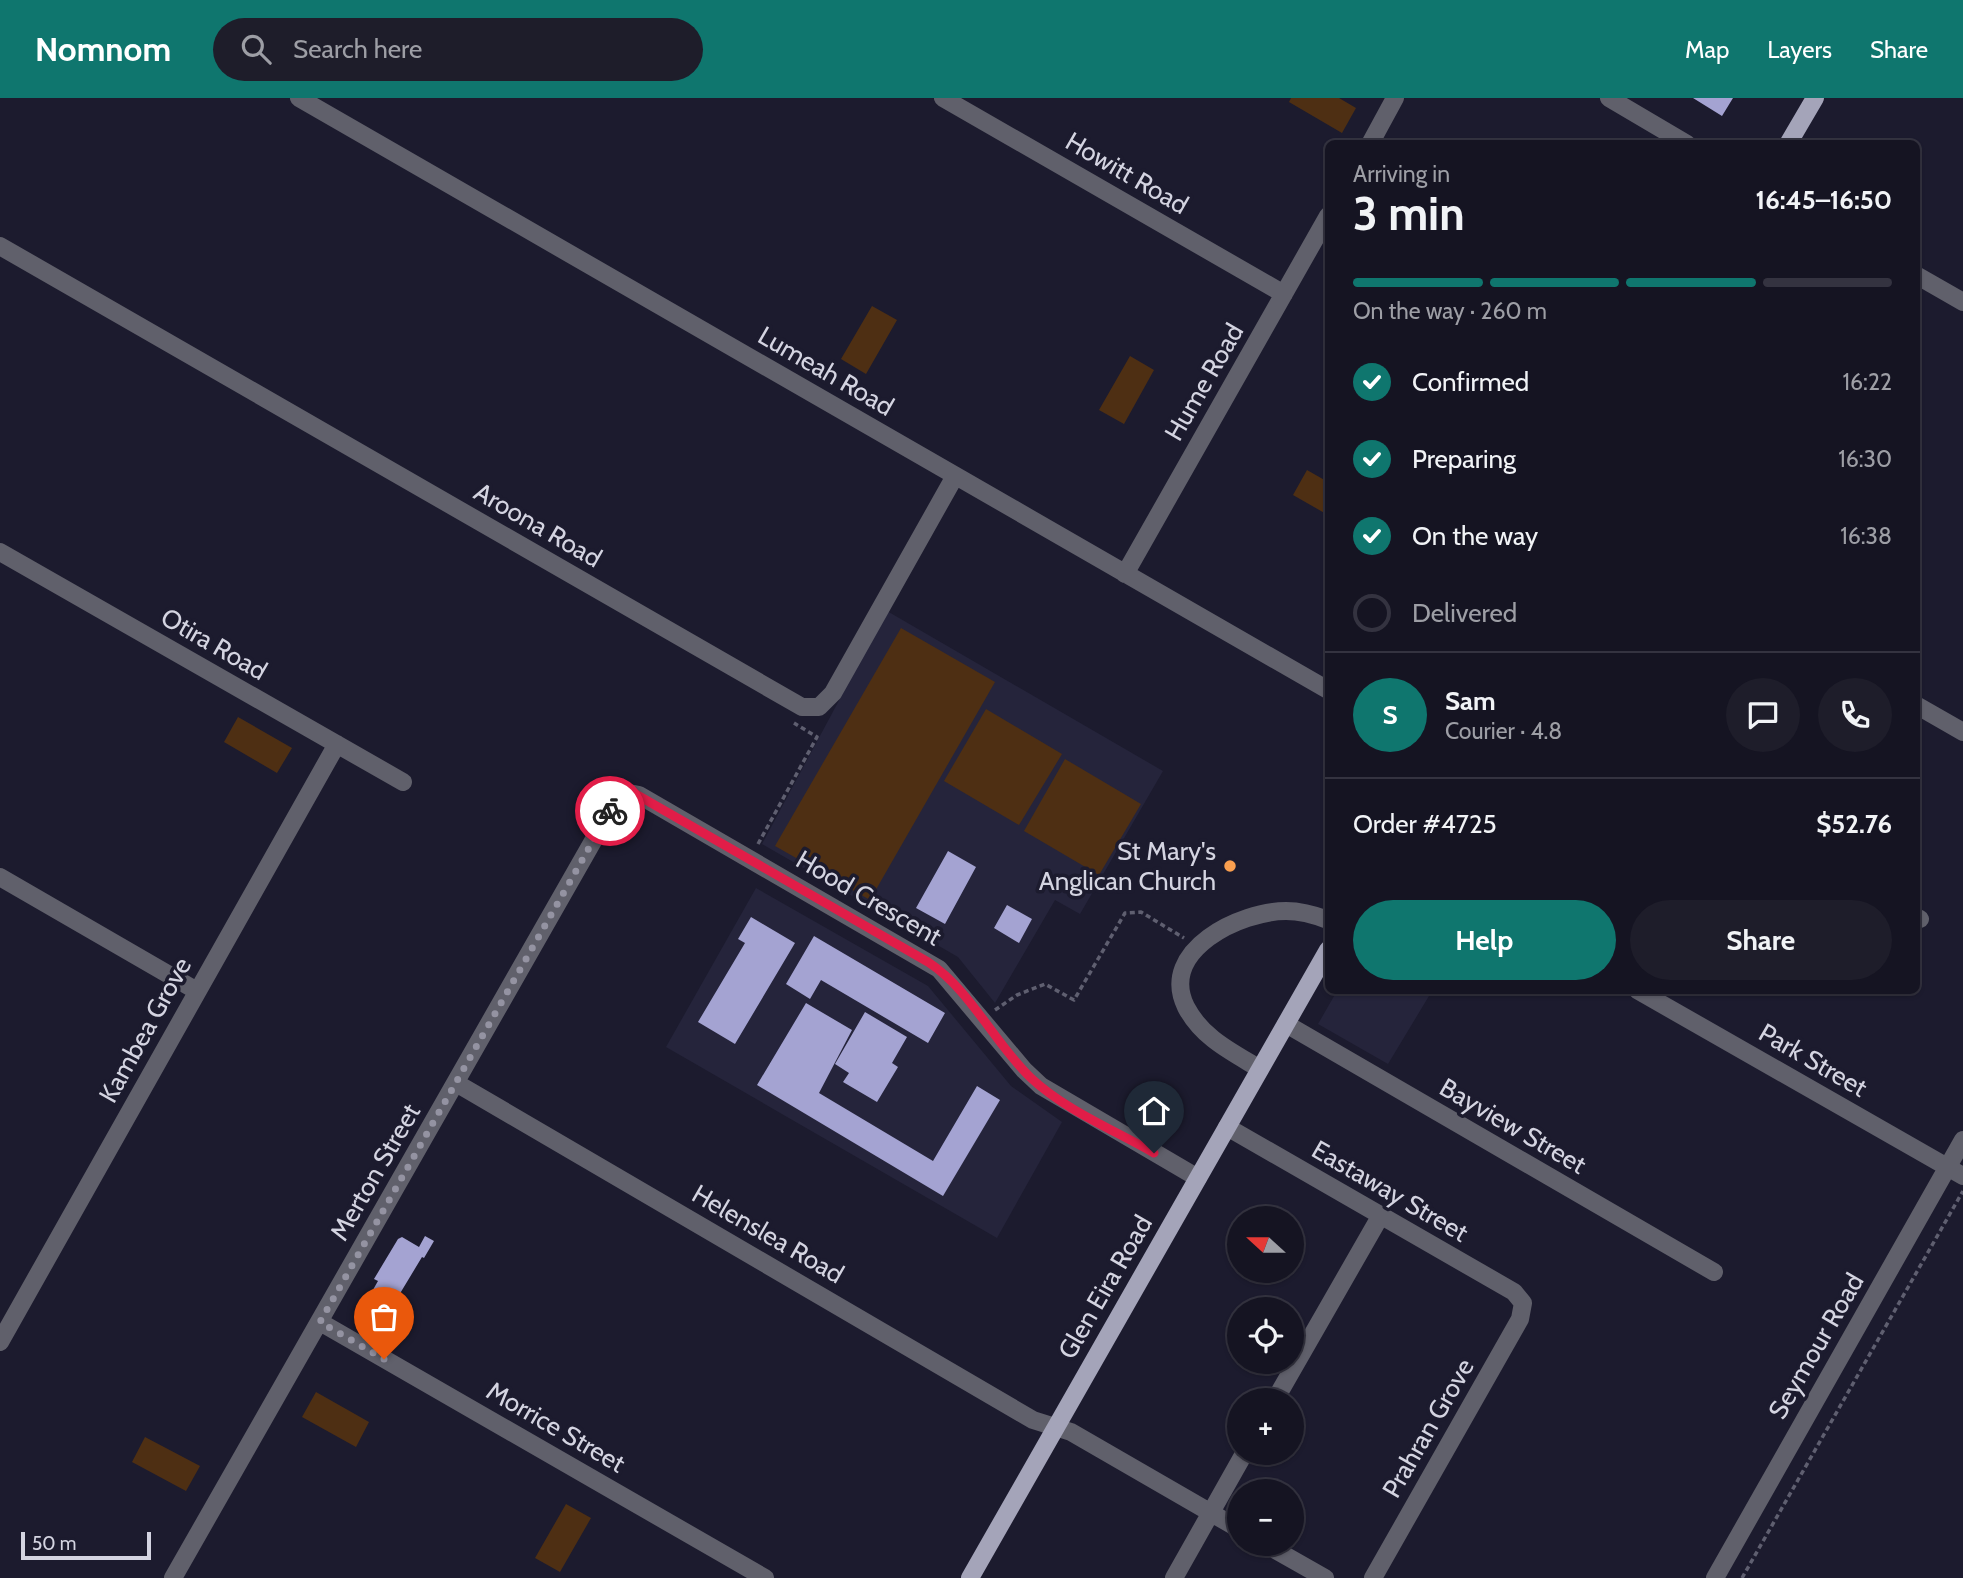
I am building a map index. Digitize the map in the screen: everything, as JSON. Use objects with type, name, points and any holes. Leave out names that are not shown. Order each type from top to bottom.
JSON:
[{"type":"main road","points":[[1790,140],[1815,98]]},
{"type":"main road","name":"Glen Eira Road","points":[[970,1578],[1325,955]]},
{"type":"street","name":"Lumeah Road","points":[[299,98],[1325,688]]},
{"type":"street","name":"Howitt Road","points":[[943,98],[1284,294]]},
{"type":"street","points":[[1372,140],[1395,98]]},
{"type":"street","points":[[1609,98],[1680,140]]},
{"type":"street","name":"Hume Road","points":[[1125,574],[1325,221]]},
{"type":"street","name":"Aroona Road","points":[[0,246],[804,707],[819,707],[833,693],[956,476]]},
{"type":"street","points":[[1920,277],[1963,302]]},
{"type":"street","name":"Otira Road","points":[[0,552],[403,782]]},
{"type":"street","points":[[1920,707],[1963,732]]},
{"type":"street","name":"Kambea Grove","points":[[0,1342],[337,744]]},
{"type":"street","name":"Hood Crescent","points":[[624,792],[639,795],[939,969],[1024,1070],[1041,1086],[1198,1178]]},
{"type":"street","name":"Merton Street","points":[[173,1578],[613,806],[624,792]]},
{"type":"street","points":[[0,877],[197,991]]},
{"type":"street","points":[[1260,1069],[1202,1030],[1181,994],[1184,971],[1197,946],[1230,925],[1271,912],[1302,913],[1325,919]]},
{"type":"street","name":"Park Street","points":[[1644,994],[1955,1172]]},
{"type":"street","name":"Bayview Street","points":[[1286,1024],[1714,1272]]},
{"type":"street","name":"Helenslea Road","points":[[456,1083],[1034,1420],[1071,1432],[1227,1522]]},
{"type":"street","name":"Eastaway Street","points":[[1227,1128],[1514,1292],[1522,1303]]},
{"type":"street","name":"Seymour Road","points":[[1715,1578],[1955,1172],[1963,1140]]},
{"type":"street","points":[[1282,1388],[1381,1215]]},
{"type":"street","name":"Prahran Grove","points":[[1373,1578],[1520,1319],[1522,1303]]},
{"type":"street","name":"Morrice Street","points":[[320,1322],[765,1578]]},
{"type":"street","points":[[1174,1578],[1238,1465]]},
{"type":"street","points":[[1286,1556],[1325,1578]]},
{"type":"path","points":[[749,858],[817,737]]},
{"type":"path","points":[[981,1018],[1017,995],[1045,984],[1074,1000],[1125,913],[1141,912],[1197,946]]},
{"type":"path","points":[[1742,1578],[1963,1191]]},
{"type":"shaded area","points":[[1291,98],[1339,98],[1356,108],[1342,133],[1289,102]]},
{"type":"shaded area","points":[[872,306],[897,320],[866,374],[841,359]]},
{"type":"shaded area","points":[[1130,356],[1154,370],[1124,424],[1099,410]]},
{"type":"shaded area","points":[[1307,470],[1325,480],[1325,513],[1293,495]]},
{"type":"shaded area","points":[[887,611],[1163,771],[1080,914],[1055,900],[995,1003],[958,957],[762,844]]},
{"type":"shaded area","points":[[901,628],[995,682],[870,900],[775,846]]},
{"type":"shaded area","points":[[986,709],[1062,754],[1019,825],[944,781]]},
{"type":"shaded area","points":[[238,717],[292,748],[277,773],[224,742]]},
{"type":"shaded area","points":[[1065,759],[1141,804],[1099,875],[1024,831]]},
{"type":"shaded area","points":[[756,888],[928,986],[1011,1086],[1062,1122],[997,1238],[666,1047]]},
{"type":"shaded area","points":[[1335,994],[1430,994],[1388,1064],[1318,1024]]},
{"type":"shaded area","points":[[316,1392],[369,1422],[356,1447],[302,1417]]},
{"type":"shaded area","points":[[145,1437],[200,1466],[186,1491],[132,1462]]},
{"type":"shaded area","points":[[566,1504],[591,1518],[560,1572],[535,1558]]},
{"type":"building","points":[[1693,98],[1733,98],[1722,116]]},
{"type":"building","points":[[948,851],[976,867],[945,924],[916,908]]},
{"type":"building","points":[[1007,905],[1032,919],[1019,943],[994,928]]},
{"type":"building","points":[[751,917],[795,943],[735,1044],[698,1022],[745,943],[738,939]]},
{"type":"building","points":[[814,936],[945,1013],[928,1043],[821,980],[810,999],[786,984]]},
{"type":"building","points":[[806,1003],[852,1030],[819,1093],[933,1161],[977,1086],[1000,1100],[943,1196],[757,1085]]},
{"type":"building","points":[[865,1012],[907,1037],[892,1063],[898,1067],[877,1102],[843,1082],[849,1073],[835,1064]]},
{"type":"building","points":[[425,1236],[434,1241],[387,1315],[366,1302],[378,1281],[374,1279],[398,1239],[402,1237],[419,1247]]},
{"type":"way so far","points":[[384,1359],[320,1322],[610,811]]},
{"type":"place","name":"St Mary's Anglican Church","points":[[1230,866]]},
{"type":"route","points":[[610,811],[621,794],[632,792],[928,962],[946,975],[1031,1078],[1084,1113],[1154,1153]]}]
